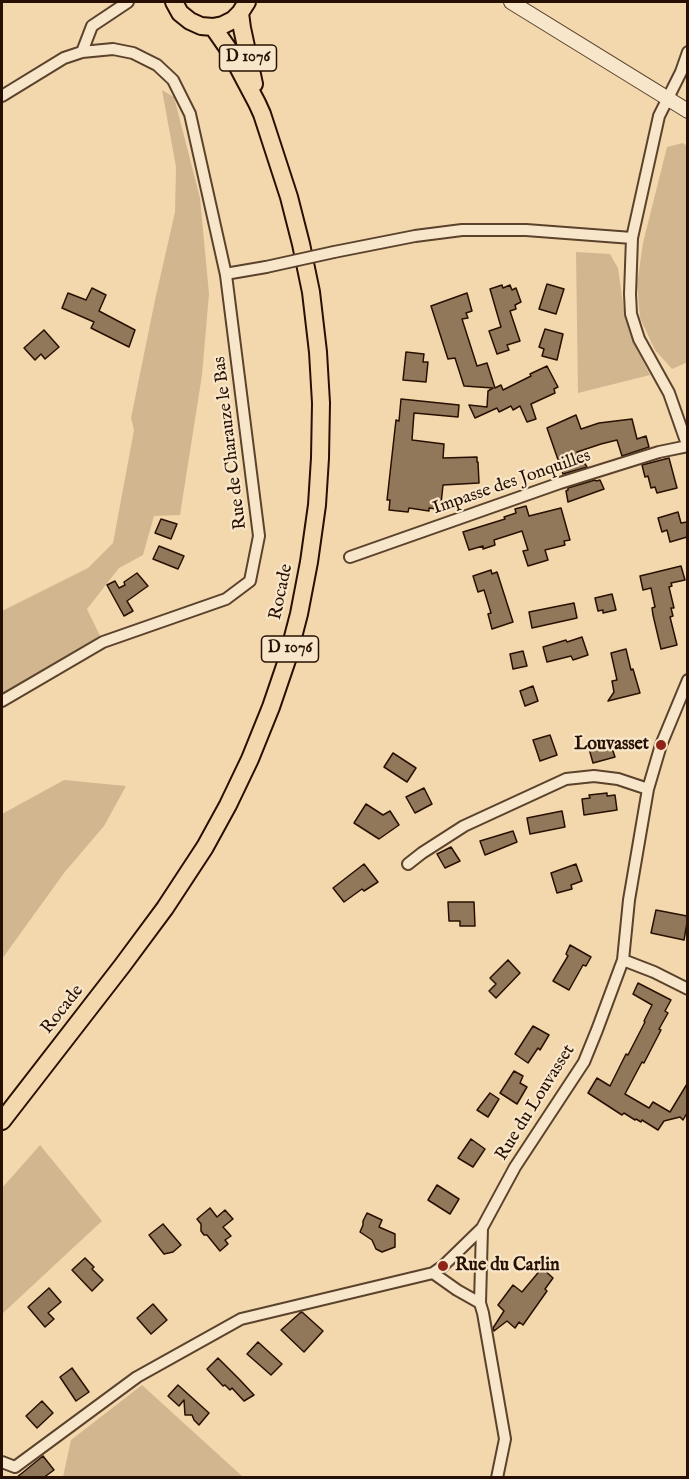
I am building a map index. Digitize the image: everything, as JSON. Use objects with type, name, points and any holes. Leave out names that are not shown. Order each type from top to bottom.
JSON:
[{"type":"main road","points":[[174,2],[180,13],[190,21],[201,26],[213,27],[233,20],[244,7]]},
{"type":"main road","name":"Rocade","points":[[2,1121],[158,918],[205,847],[255,749],[287,660],[298,615],[310,551],[319,470],[321,403],[318,352],[311,292],[301,244],[289,197],[257,103],[242,28],[244,7]]},
{"type":"main road","name":"Rocade","points":[[213,27],[229,50],[257,103]]},
{"type":"street","points":[[82,52],[92,26],[128,2]]},
{"type":"street","points":[[510,2],[687,111]]},
{"type":"street","name":"Rue de Charauze le Bas","points":[[2,96],[64,57],[82,52],[112,49],[133,53],[157,65],[173,80],[190,114],[226,275],[259,536],[250,581],[226,599],[103,642],[2,700]]},
{"type":"street","points":[[687,52],[681,72],[659,116],[632,238],[630,294],[631,314],[639,339],[669,393],[687,446]]},
{"type":"street","points":[[226,275],[415,236],[471,230],[525,230],[632,238]]},
{"type":"street","name":"Impasse des Jonquilles","points":[[350,557],[560,483],[659,452],[687,446]]},
{"type":"street","name":"Rue du Louvasset","points":[[497,1478],[505,1439],[480,1303],[482,1228],[515,1167],[584,1062],[623,960],[629,900],[648,789],[661,745],[687,680]]},
{"type":"street","points":[[408,864],[464,826],[566,779],[594,776],[618,779],[648,789]]},
{"type":"street","points":[[623,960],[654,972],[687,989]]},
{"type":"street","points":[[2,1462],[15,1467],[137,1377],[241,1319],[433,1273],[482,1228]]},
{"type":"street","points":[[433,1273],[480,1303]]},
{"type":"shaded area","points":[[162,90],[174,97],[200,198],[209,294],[202,375],[180,515],[154,516],[143,555],[119,568],[87,609],[103,642],[2,701],[2,611],[88,568],[113,543],[134,430],[131,418],[175,212],[176,167]]},
{"type":"shaded area","points":[[683,143],[688,147],[688,362],[672,369],[655,350],[640,318],[637,284],[643,243],[667,147]]},
{"type":"shaded area","points":[[576,252],[610,254],[618,268],[625,318],[633,342],[650,375],[578,393]]},
{"type":"shaded area","points":[[64,780],[126,786],[104,826],[64,873],[2,959],[2,814]]},
{"type":"shaded area","points":[[40,1145],[102,1221],[2,1314],[2,1188]]},
{"type":"shaded area","points":[[142,1385],[243,1477],[63,1477],[71,1440]]},
{"type":"building","points":[[547,284],[564,289],[556,314],[539,309]]},
{"type":"building","points":[[502,285],[503,288],[510,285],[512,290],[516,288],[521,302],[515,305],[516,309],[510,311],[520,341],[507,345],[509,350],[497,354],[489,331],[501,327],[490,289]]},
{"type":"building","points":[[92,288],[106,295],[99,311],[135,330],[129,347],[91,328],[94,322],[62,308],[68,293],[86,300]]},
{"type":"building","points":[[467,293],[472,311],[466,313],[468,318],[462,319],[477,366],[487,363],[495,388],[501,385],[503,390],[547,366],[558,387],[554,389],[555,393],[531,404],[536,419],[527,422],[520,406],[513,410],[511,406],[499,412],[497,408],[475,418],[469,405],[487,407],[488,391],[493,388],[464,386],[455,358],[448,359],[431,306]]},
{"type":"building","points":[[545,329],[563,334],[557,360],[542,356],[544,349],[539,347]]},
{"type":"building","points":[[44,330],[59,347],[45,359],[41,354],[35,360],[24,348]]},
{"type":"building","points":[[406,352],[424,354],[423,362],[428,362],[426,382],[403,380]]},
{"type":"building","points":[[401,399],[459,405],[458,417],[414,413],[412,440],[444,444],[443,458],[477,457],[479,483],[443,485],[441,504],[438,504],[437,509],[429,508],[429,511],[409,508],[408,512],[389,510],[390,500],[387,500],[396,420],[399,421]]},
{"type":"building","points":[[576,415],[581,429],[599,423],[632,419],[637,439],[646,436],[649,447],[622,456],[617,440],[601,444],[577,452],[587,467],[563,474],[547,428]]},
{"type":"building","points":[[669,458],[677,488],[657,493],[655,487],[651,488],[648,476],[645,477],[642,465]]},
{"type":"building","points":[[600,480],[604,489],[568,502],[566,491],[568,488]]},
{"type":"building","points":[[526,506],[529,516],[561,508],[570,540],[564,541],[565,545],[545,550],[548,560],[528,566],[523,551],[528,550],[522,531],[494,540],[495,545],[469,550],[463,532],[505,519],[504,517],[516,513],[515,509]]},
{"type":"building","points":[[678,512],[681,523],[687,522],[687,537],[670,542],[667,530],[662,532],[658,518]]},
{"type":"building","points":[[161,519],[177,524],[171,539],[155,533]]},
{"type":"building","points":[[159,546],[184,556],[178,569],[153,559]]},
{"type":"building","points":[[681,566],[685,580],[671,583],[672,586],[669,587],[674,608],[671,608],[673,616],[670,617],[677,645],[661,649],[653,615],[652,608],[655,607],[651,588],[643,590],[640,576]]},
{"type":"building","points":[[491,570],[492,574],[497,572],[513,622],[492,629],[488,614],[491,613],[484,590],[478,592],[473,576]]},
{"type":"building","points":[[137,573],[148,586],[127,601],[133,611],[124,616],[107,585],[115,581],[119,588]]},
{"type":"building","points":[[612,594],[616,610],[603,613],[603,610],[598,611],[595,598]]},
{"type":"building","points":[[574,603],[577,618],[532,628],[529,612]]},
{"type":"building","points":[[582,637],[588,655],[573,660],[571,656],[547,662],[543,647]]},
{"type":"building","points":[[626,649],[640,693],[608,701],[614,692],[612,681],[617,680],[611,653]]},
{"type":"building","points":[[523,651],[527,666],[513,669],[510,654]]},
{"type":"building","points":[[533,686],[538,701],[525,706],[520,691]]},
{"type":"building","points":[[550,735],[557,755],[540,761],[533,740]]},
{"type":"building","points":[[609,739],[615,757],[593,763],[588,745]]},
{"type":"building","points":[[393,753],[416,768],[407,782],[384,767]]},
{"type":"building","points":[[424,788],[432,804],[415,813],[406,797]]},
{"type":"building","points":[[607,793],[607,796],[615,795],[617,810],[584,815],[582,799],[590,798],[589,795]]},
{"type":"building","points":[[366,804],[383,815],[390,811],[399,825],[379,839],[354,823]]},
{"type":"building","points":[[562,811],[565,827],[530,834],[527,818]]},
{"type":"building","points":[[513,831],[517,842],[485,855],[480,841]]},
{"type":"building","points":[[451,847],[460,861],[445,868],[437,854]]},
{"type":"building","points":[[364,864],[378,882],[364,891],[362,889],[344,902],[333,888]]},
{"type":"building","points":[[576,864],[582,881],[571,885],[572,889],[557,893],[551,873]]},
{"type":"building","points":[[448,902],[474,902],[475,926],[460,926],[460,921],[449,921]]},
{"type":"building","points":[[656,910],[687,916],[684,940],[651,933]]},
{"type":"building","points":[[570,945],[591,957],[586,966],[583,965],[569,990],[553,981],[568,956],[566,954]]},
{"type":"building","points":[[508,960],[520,973],[496,998],[489,991],[496,984],[490,978]]},
{"type":"building","points":[[638,983],[671,1000],[665,1011],[668,1013],[659,1029],[661,1030],[625,1094],[649,1108],[653,1102],[670,1112],[687,1084],[687,1113],[683,1120],[680,1117],[664,1121],[658,1130],[642,1120],[641,1122],[635,1120],[624,1113],[622,1115],[588,1093],[597,1078],[610,1086],[645,1022],[652,1005],[633,994]]},
{"type":"building","points":[[533,1026],[549,1035],[540,1050],[538,1048],[528,1063],[515,1054]]},
{"type":"building","points":[[514,1071],[523,1076],[520,1083],[527,1087],[517,1104],[500,1093]]},
{"type":"building","points":[[490,1093],[499,1099],[488,1117],[477,1110]]},
{"type":"building","points":[[471,1139],[485,1149],[473,1167],[458,1158]]},
{"type":"building","points":[[437,1185],[459,1199],[450,1214],[428,1200]]},
{"type":"building","points":[[210,1208],[217,1217],[225,1210],[233,1219],[223,1227],[231,1236],[225,1240],[228,1244],[220,1251],[201,1231],[201,1224],[197,1219]]},
{"type":"building","points":[[367,1213],[382,1220],[379,1227],[395,1234],[395,1247],[382,1252],[376,1249],[372,1240],[360,1232]]},
{"type":"building","points":[[163,1224],[181,1245],[173,1252],[164,1254],[149,1235]]},
{"type":"building","points":[[85,1258],[103,1280],[92,1291],[72,1270]]},
{"type":"building","points":[[542,1268],[553,1278],[545,1289],[547,1291],[523,1325],[519,1322],[515,1328],[507,1321],[494,1331],[493,1328],[504,1311],[498,1305],[513,1285],[522,1292]]},
{"type":"building","points":[[49,1288],[61,1302],[48,1313],[54,1319],[45,1327],[28,1307]]},
{"type":"building","points":[[153,1304],[167,1320],[151,1334],[137,1318]]},
{"type":"building","points":[[302,1312],[323,1331],[304,1352],[281,1330]]},
{"type":"building","points":[[258,1342],[282,1364],[271,1375],[247,1354]]},
{"type":"building","points":[[218,1358],[254,1395],[244,1401],[232,1388],[230,1390],[225,1385],[223,1386],[207,1369]]},
{"type":"building","points":[[72,1368],[89,1392],[76,1401],[60,1377]]},
{"type":"building","points":[[178,1385],[209,1413],[199,1425],[192,1415],[185,1415],[184,1400],[179,1406],[168,1396]]},
{"type":"building","points":[[42,1401],[53,1413],[37,1428],[26,1416]]},
{"type":"building","points":[[43,1456],[54,1470],[43,1478],[16,1478]]},
{"type":"place","name":"Louvasset","points":[[661,745]]},
{"type":"place","name":"Rue du Carlin","points":[[443,1266]]}]
